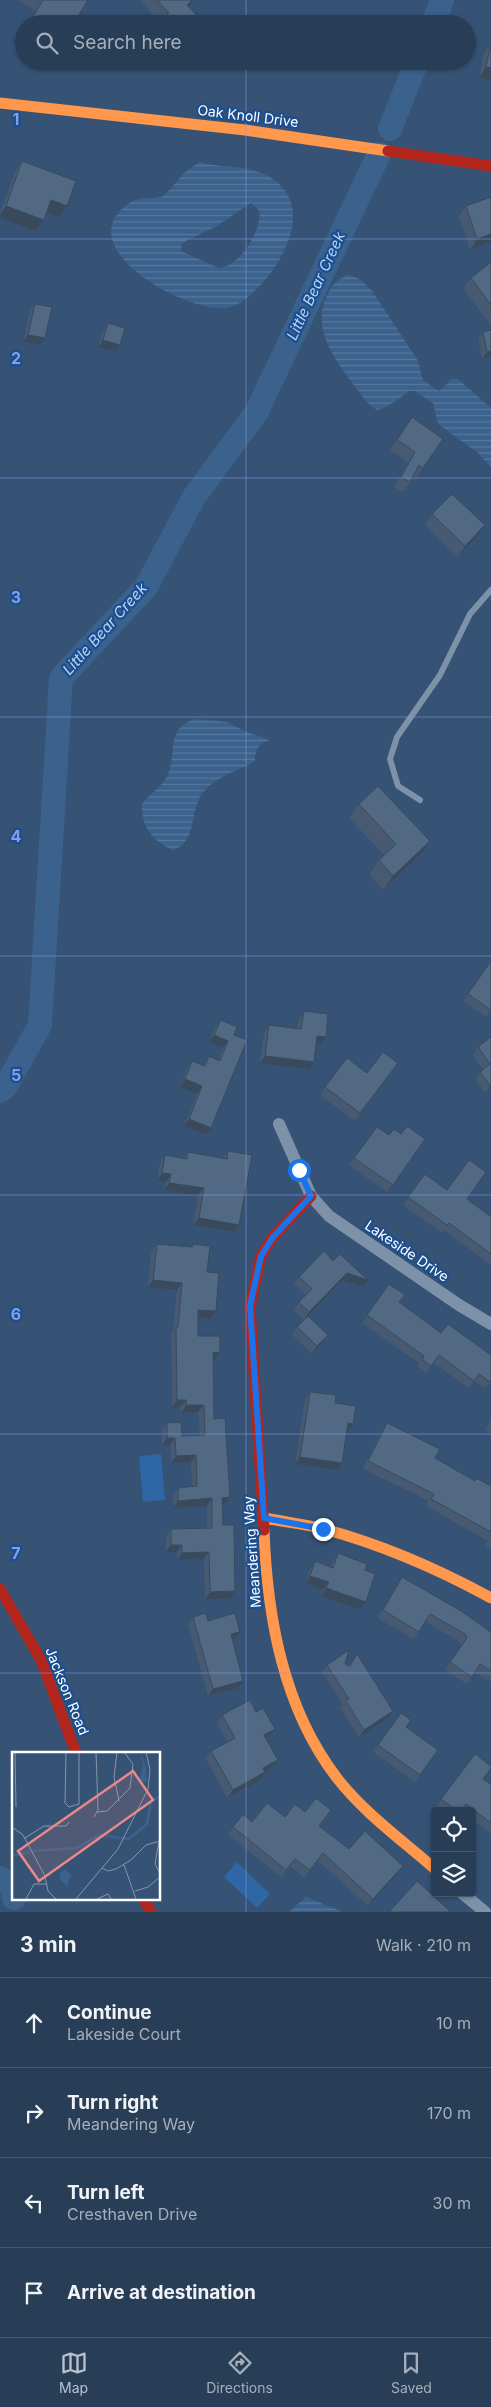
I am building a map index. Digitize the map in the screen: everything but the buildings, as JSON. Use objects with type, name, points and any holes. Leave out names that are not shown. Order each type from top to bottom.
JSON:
[{"type":"street","name":"Oak Knoll Drive","points":[[0,103],[245,130],[491,166]]},
{"type":"street","name":"Lakeside Drive","points":[[279,1124],[311,1196],[329,1216],[459,1305],[491,1324]]},
{"type":"street","name":"Meandering Way","points":[[311,1196],[273,1237],[261,1256],[250,1306],[264,1518],[265,1567],[274,1635],[298,1711],[316,1746],[337,1778],[359,1803],[431,1866]]},
{"type":"street","points":[[264,1518],[323,1529],[412,1558],[450,1575],[491,1598]]},
{"type":"street","name":"Jackson Road","points":[[0,1589],[41,1660],[76,1752]]},
{"type":"street","points":[[467,1897],[485,1912]]},
{"type":"street","points":[[144,1900],[151,1912]]},
{"type":"lane","points":[[420,800],[398,786],[390,758],[397,737],[440,675],[470,614],[491,590]]},
{"type":"shaded area","points":[[200,162],[256,171],[272,179],[284,189],[290,200],[293,213],[292,227],[282,256],[254,292],[237,305],[214,308],[191,302],[166,292],[143,277],[124,260],[113,241],[113,222],[128,204],[142,198],[164,196],[185,172]],"holes":[[[251,203],[259,210],[254,237],[242,254],[227,266],[219,268],[181,251],[182,244],[186,241],[217,226]]]},
{"type":"shaded area","points":[[349,275],[362,282],[373,292],[418,361],[423,380],[439,391],[452,379],[458,379],[491,408],[491,467],[478,453],[438,424],[433,403],[415,391],[409,391],[390,405],[377,410],[367,402],[346,375],[327,343],[322,319],[323,307],[329,291],[339,280]]},
{"type":"shaded area","points":[[196,719],[227,722],[247,732],[270,740],[262,743],[258,748],[255,761],[217,780],[205,790],[197,804],[186,841],[173,850],[159,842],[149,832],[143,819],[142,804],[161,785],[170,770],[175,736],[179,729],[186,723]]},
{"type":"shaded area","points":[[161,1454],[165,1500],[143,1502],[139,1456]]},
{"type":"shaded area","points":[[237,1862],[270,1894],[257,1908],[224,1877]]},
{"type":"shaded area","points":[[306,1897],[343,1912],[289,1912]]},
{"type":"waterway","name":"Little Bear Creek","points":[[436,15],[442,0]]},
{"type":"waterway","name":"Little Bear Creek","points":[[390,129],[413,70]]},
{"type":"waterway","name":"Little Bear Creek","points":[[0,1091],[6,1086],[40,1025],[61,678],[146,587],[194,497],[256,413],[379,154]]},
{"type":"waterway","name":"Little Bear Creek","points":[[0,1878],[12,1888]]},
{"type":"traffic: slow","points":[[0,103],[245,130],[388,151]]},
{"type":"traffic: slow","points":[[264,1518],[317,1527],[368,1542],[451,1577],[491,1598]]},
{"type":"traffic: slow","points":[[264,1530],[269,1595],[274,1628],[281,1660],[303,1722],[318,1751],[348,1791],[371,1815],[431,1866]]},
{"type":"traffic: jam","points":[[388,151],[491,166]]},
{"type":"traffic: jam","points":[[264,1530],[250,1307],[261,1256],[273,1237],[311,1196]]},
{"type":"traffic: jam","points":[[0,1589],[41,1660],[76,1752]]},
{"type":"traffic: jam","points":[[144,1900],[151,1912]]},
{"type":"route","points":[[299,1170],[311,1196],[273,1237],[261,1256],[250,1306],[264,1518],[323,1529]]}]
